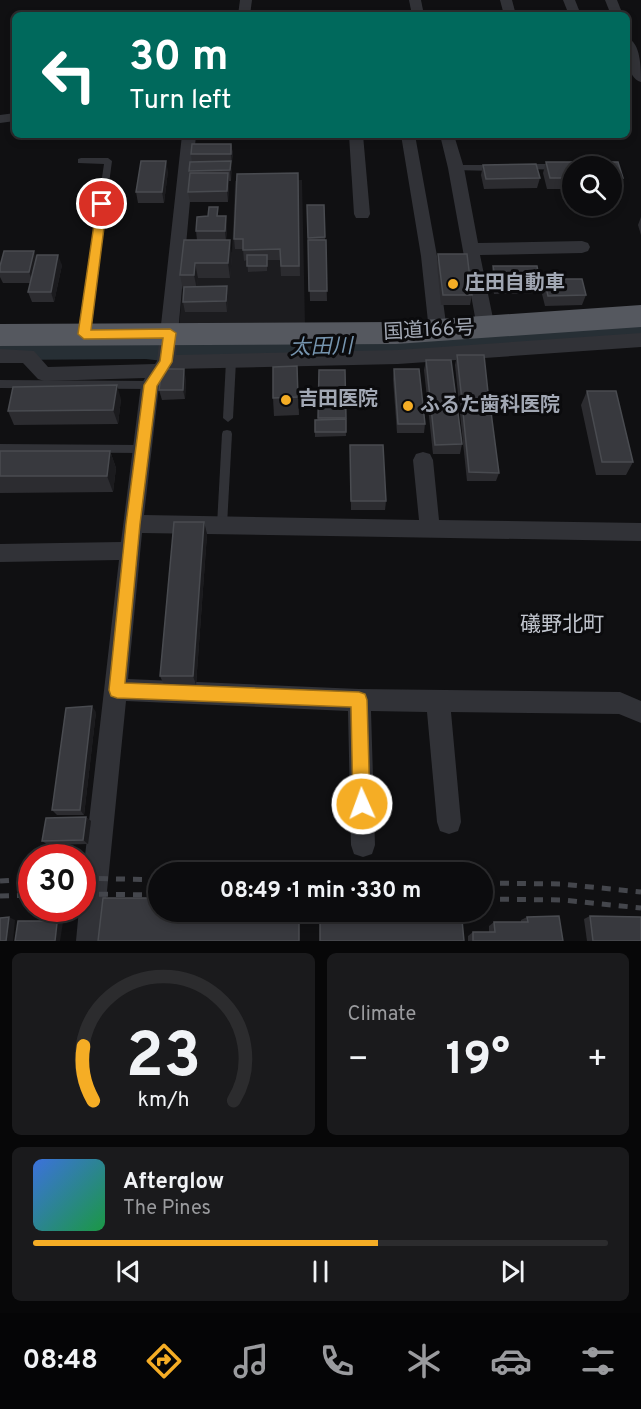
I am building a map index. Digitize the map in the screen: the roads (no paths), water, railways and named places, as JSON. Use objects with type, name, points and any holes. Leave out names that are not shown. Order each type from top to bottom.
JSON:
[{"type":"highway","name":"国道166号","points":[[0,335],[84,334],[164,358],[263,349],[396,346],[438,331],[641,316]]},
{"type":"street","points":[[630,50],[641,78]]},
{"type":"street","points":[[89,941],[142,449],[164,358],[189,138]]},
{"type":"street","points":[[356,138],[362,214]]},
{"type":"street","points":[[409,138],[429,256],[438,331]]},
{"type":"street","points":[[448,138],[456,168],[486,328]]},
{"type":"street","points":[[471,249],[582,247]]},
{"type":"street","points":[[396,346],[641,340]]},
{"type":"street","points":[[0,356],[28,356],[44,374],[164,358],[231,361],[263,349]]},
{"type":"street","points":[[423,460],[430,530]]},
{"type":"street","points":[[133,524],[641,532]]},
{"type":"street","points":[[0,553],[130,551]]},
{"type":"street","points":[[117,690],[359,700],[620,703],[641,712]]},
{"type":"street","points":[[359,700],[363,845]]},
{"type":"street","points":[[438,701],[449,822]]},
{"type":"lane","points":[[81,161],[108,161],[84,334]]},
{"type":"lane","points":[[514,167],[562,167]]},
{"type":"lane","points":[[456,168],[503,168]]},
{"type":"lane","points":[[0,384],[164,358]]},
{"type":"lane","points":[[228,418],[231,361]]},
{"type":"lane","points":[[222,525],[227,434]]},
{"type":"lane","points":[[0,448],[142,449]]},
{"type":"waterway","name":"太田川","points":[[0,347],[146,346],[197,352],[415,345],[641,325]]},
{"type":"railway","points":[[96,878],[148,880]]},
{"type":"railway","points":[[0,881],[18,880]]},
{"type":"railway","points":[[493,883],[561,884],[641,892]]},
{"type":"railway","points":[[96,894],[148,895]]},
{"type":"railway","points":[[0,896],[18,895]]},
{"type":"railway","points":[[493,899],[563,900],[641,908]]},
{"type":"place","name":"庄田自動車","points":[[453,284]]},
{"type":"place","name":"吉田医院","points":[[286,400]]},
{"type":"place","name":"ふるた歯科医院","points":[[408,406]]},
{"type":"district","name":"礒野北町","points":[[562,625]]}]
